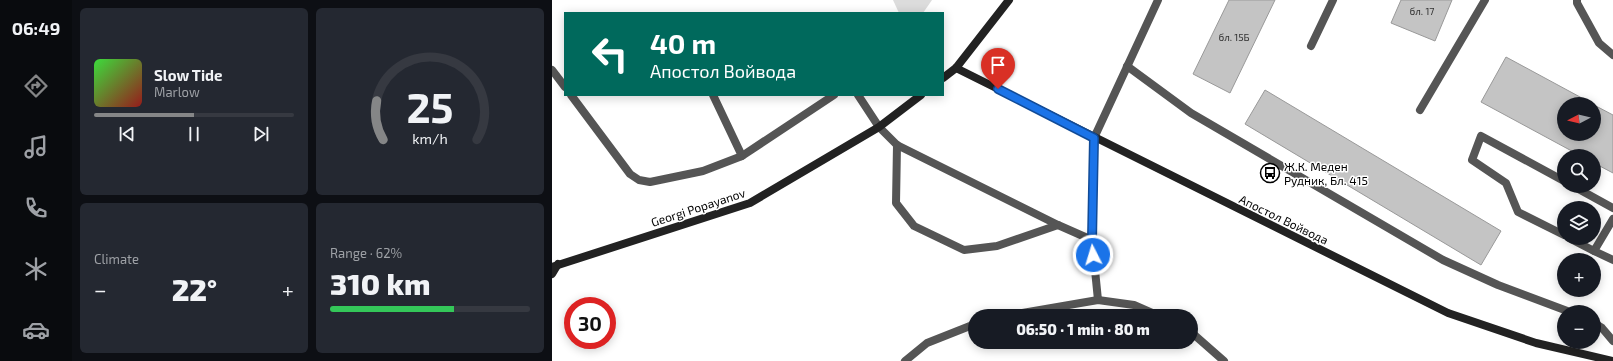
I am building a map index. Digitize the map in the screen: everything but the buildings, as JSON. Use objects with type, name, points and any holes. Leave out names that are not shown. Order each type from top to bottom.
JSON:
[{"type":"street","points":[[944,77],[956,68],[1009,0]]},
{"type":"street","points":[[1098,300],[1092,240],[1094,138],[1158,0]]},
{"type":"street","points":[[1311,46],[1333,0]]},
{"type":"street","points":[[1420,110],[1485,0]]},
{"type":"street","points":[[1577,0],[1577,3],[1599,43],[1613,55]]},
{"type":"street","points":[[1127,66],[1192,113],[1443,260],[1498,284],[1557,307]]},
{"type":"street","name":"Апостол Войвода","points":[[956,68],[1448,313],[1536,343],[1613,361]]},
{"type":"street","points":[[552,70],[564,86]]},
{"type":"street","points":[[572,96],[630,174],[639,180],[650,182],[703,171],[742,156],[832,96]]},
{"type":"street","points":[[713,96],[742,156]]},
{"type":"street","points":[[859,96],[879,127],[897,145],[1058,225],[1092,240]]},
{"type":"street","name":"Georgi Popayanov","points":[[554,264],[750,203],[879,127],[920,96]]},
{"type":"street","points":[[1557,177],[1481,136],[1472,160],[1506,183],[1518,212],[1557,232]]},
{"type":"street","points":[[897,145],[896,203],[914,226],[964,250],[997,246],[1058,225]]},
{"type":"street","points":[[1586,193],[1613,208]]},
{"type":"street","points":[[1594,251],[1613,219]]},
{"type":"street","points":[[1582,245],[1613,260]]},
{"type":"street","points":[[552,274],[554,264]]},
{"type":"street","points":[[1045,309],[1098,300],[1134,305],[1143,309]]},
{"type":"street","points":[[905,361],[927,343],[968,327]]},
{"type":"street","points":[[1601,328],[1613,340]]},
{"type":"street","points":[[1198,338],[1224,361]]},
{"type":"shaded area","points":[[893,0],[932,0],[924,12],[899,12]]},
{"type":"place","name":"Ж.К. Меден Рудник, Бл. 415","points":[[1270,173]]},
{"type":"route","points":[[998,89],[1094,138],[1093,255]]}]
